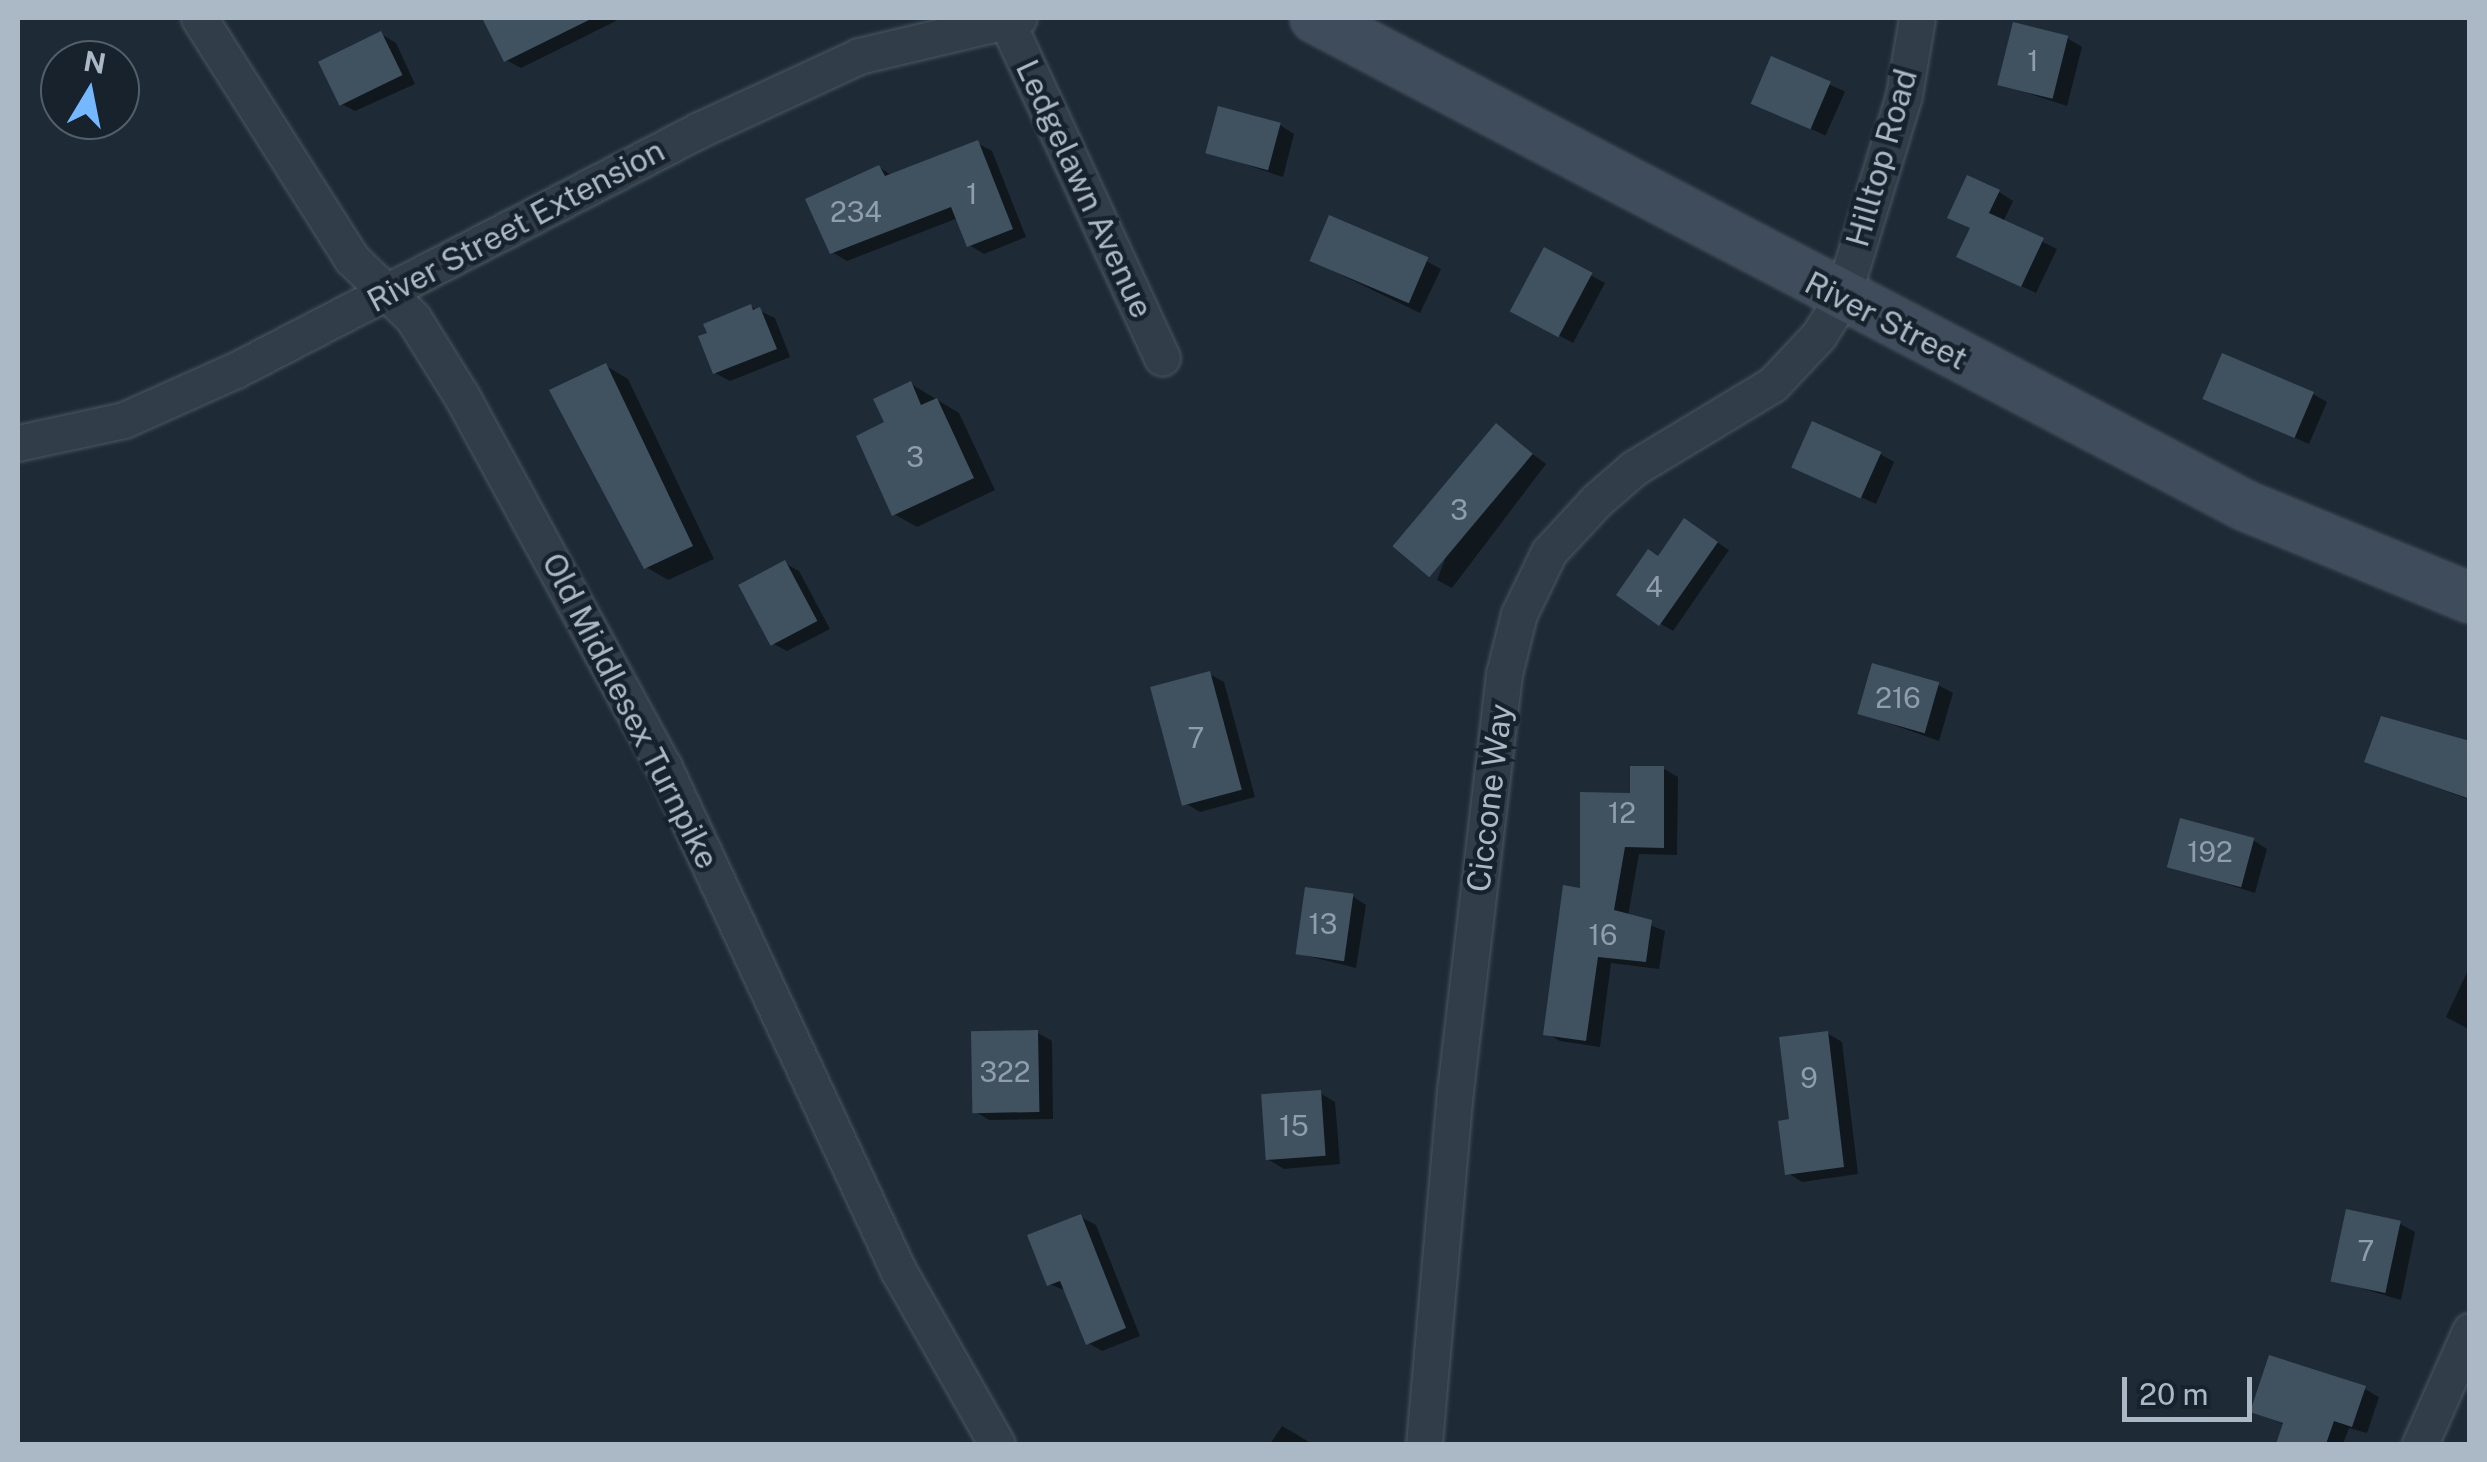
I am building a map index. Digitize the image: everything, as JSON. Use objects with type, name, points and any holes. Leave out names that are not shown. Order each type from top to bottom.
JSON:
[{"type":"main road","name":"River Street","points":[[1315,18],[1842,298],[2318,540],[2470,598]]},
{"type":"street","name":"Old Middlesex Turnpike","points":[[199,18],[352,258],[391,293],[432,344],[664,766],[898,1270],[997,1444]]},
{"type":"street","name":"Hilltop Road","points":[[1842,298],[1904,94],[1917,18]]},
{"type":"street","name":"River Street Extension","points":[[18,443],[124,420],[391,293],[783,89],[859,56],[1012,19]]},
{"type":"street","name":"Ledgelawn Avenue","points":[[1012,19],[1162,358]]},
{"type":"street","name":"Ciccone Way","points":[[1424,1444],[1455,1090],[1504,674],[1519,614],[1569,527],[1634,468],[1773,384],[1809,349],[1842,298]]},
{"type":"street","points":[[2420,1444],[2470,1331]]},
{"type":"building","points":[[482,18],[593,18],[504,62]]},
{"type":"building","points":[[2013,22],[2068,36],[2053,99],[1997,85]]},
{"type":"building","points":[[381,31],[402,75],[340,106],[318,62]]},
{"type":"building","points":[[1771,56],[1831,81],[1811,129],[1751,104]]},
{"type":"building","points":[[1218,106],[1281,123],[1268,170],[1205,153]]},
{"type":"building","points":[[978,140],[1013,229],[967,247],[951,207],[830,254],[805,199],[879,165],[885,176]]},
{"type":"building","points":[[1967,175],[2000,190],[1989,213],[2044,238],[2021,287],[1956,257],[1970,228],[1947,218]]},
{"type":"building","points":[[1329,215],[1428,257],[1409,303],[1309,261]]},
{"type":"building","points":[[1544,247],[1593,273],[1558,337],[1510,311]]},
{"type":"building","points":[[751,304],[753,310],[760,307],[777,349],[713,374],[698,336],[707,333],[703,324]]},
{"type":"building","points":[[2222,353],[2314,392],[2295,438],[2202,399]]},
{"type":"building","points":[[606,363],[693,546],[644,569],[549,390]]},
{"type":"building","points":[[911,381],[921,405],[937,398],[974,478],[892,516],[856,436],[884,422],[873,399]]},
{"type":"building","points":[[1812,421],[1881,452],[1861,499],[1791,468]]},
{"type":"building","points":[[1496,423],[1533,454],[1429,577],[1393,546]]},
{"type":"building","points":[[1684,518],[1718,542],[1659,626],[1616,595],[1648,549],[1658,556]]},
{"type":"building","points":[[785,560],[817,621],[771,646],[738,585]]},
{"type":"building","points":[[1872,663],[1939,682],[1925,733],[1857,714]]},
{"type":"building","points":[[1210,671],[1242,790],[1182,806],[1150,687]]},
{"type":"building","points":[[2381,716],[2470,741],[2470,799],[2364,762]]},
{"type":"building","points":[[1630,766],[1664,766],[1664,848],[1625,847],[1614,910],[1652,920],[1646,962],[1598,957],[1586,1041],[1543,1035],[1563,885],[1580,888],[1580,792],[1630,793]]},
{"type":"building","points":[[2180,818],[2254,838],[2241,887],[2167,867]]},
{"type":"building","points":[[1305,887],[1354,894],[1344,961],[1296,954]]},
{"type":"building","points":[[1038,1030],[1039,1112],[972,1113],[971,1031]]},
{"type":"building","points":[[1828,1031],[1844,1167],[1785,1175],[1778,1121],[1789,1119],[1779,1037]]},
{"type":"building","points":[[1321,1090],[1326,1156],[1266,1160],[1261,1094]]},
{"type":"building","points":[[2346,1209],[2401,1221],[2385,1293],[2331,1281]]},
{"type":"building","points":[[1081,1214],[1126,1328],[1086,1345],[1060,1281],[1047,1286],[1027,1235]]},
{"type":"building","points":[[2269,1355],[2366,1386],[2352,1427],[2334,1421],[2326,1444],[2276,1444],[2283,1423],[2250,1412]]}]
